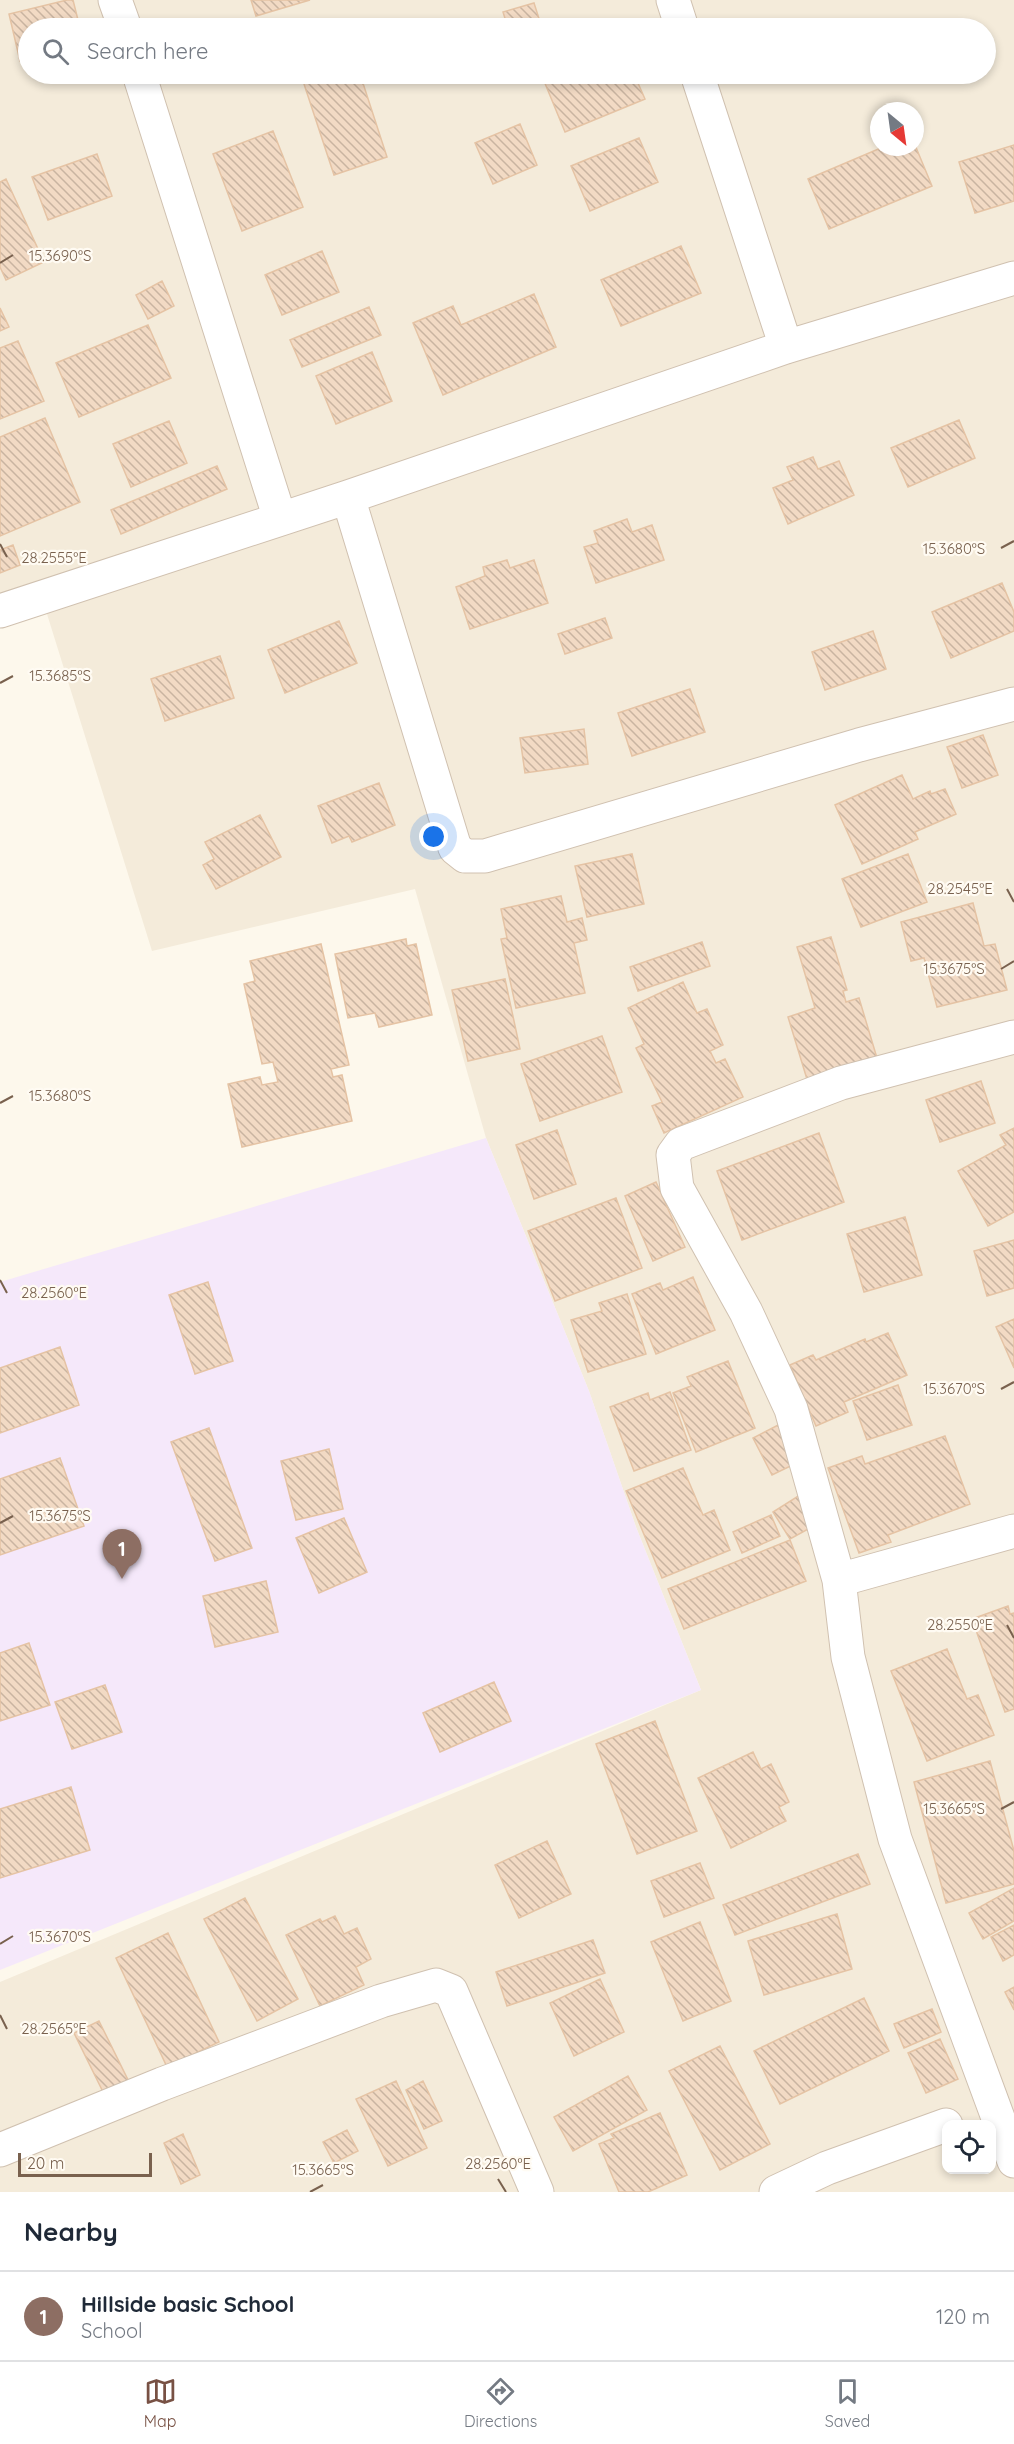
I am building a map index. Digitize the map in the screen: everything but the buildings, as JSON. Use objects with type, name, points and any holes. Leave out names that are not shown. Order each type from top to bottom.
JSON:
[{"type":"street","points":[[116,0],[121,18]]},
{"type":"street","points":[[673,0],[679,18]]},
{"type":"street","points":[[142,84],[280,519]]},
{"type":"street","points":[[700,84],[786,347]]},
{"type":"street","points":[[0,611],[348,497],[786,347],[1013,279]]},
{"type":"street","points":[[348,497],[455,848],[465,856],[484,856],[848,748],[1014,704]]},
{"type":"street","points":[[1014,1037],[841,1083],[681,1144],[673,1155],[678,1188],[746,1312],[791,1409],[839,1580],[848,1657],[896,1839],[1014,2162]]},
{"type":"street","points":[[839,1580],[1014,1531]]},
{"type":"street","points":[[0,2150],[381,2001],[436,1985],[451,1991],[537,2192]]},
{"type":"street","points":[[961,2120],[994,2108]]},
{"type":"street","points":[[776,2192],[827,2168],[942,2127]]},
{"type":"shaded area","points":[[0,0],[1014,0],[1014,2192],[0,2192],[0,1982],[701,1690],[636,1527],[589,1391],[486,1138],[415,889],[152,951],[42,598],[0,611]]},
{"type":"shaded area","points":[[486,1138],[589,1391],[636,1527],[701,1690],[0,1970],[0,1282]]},
{"type":"place","name":"Hillside basic School","points":[[122,1579]]}]
